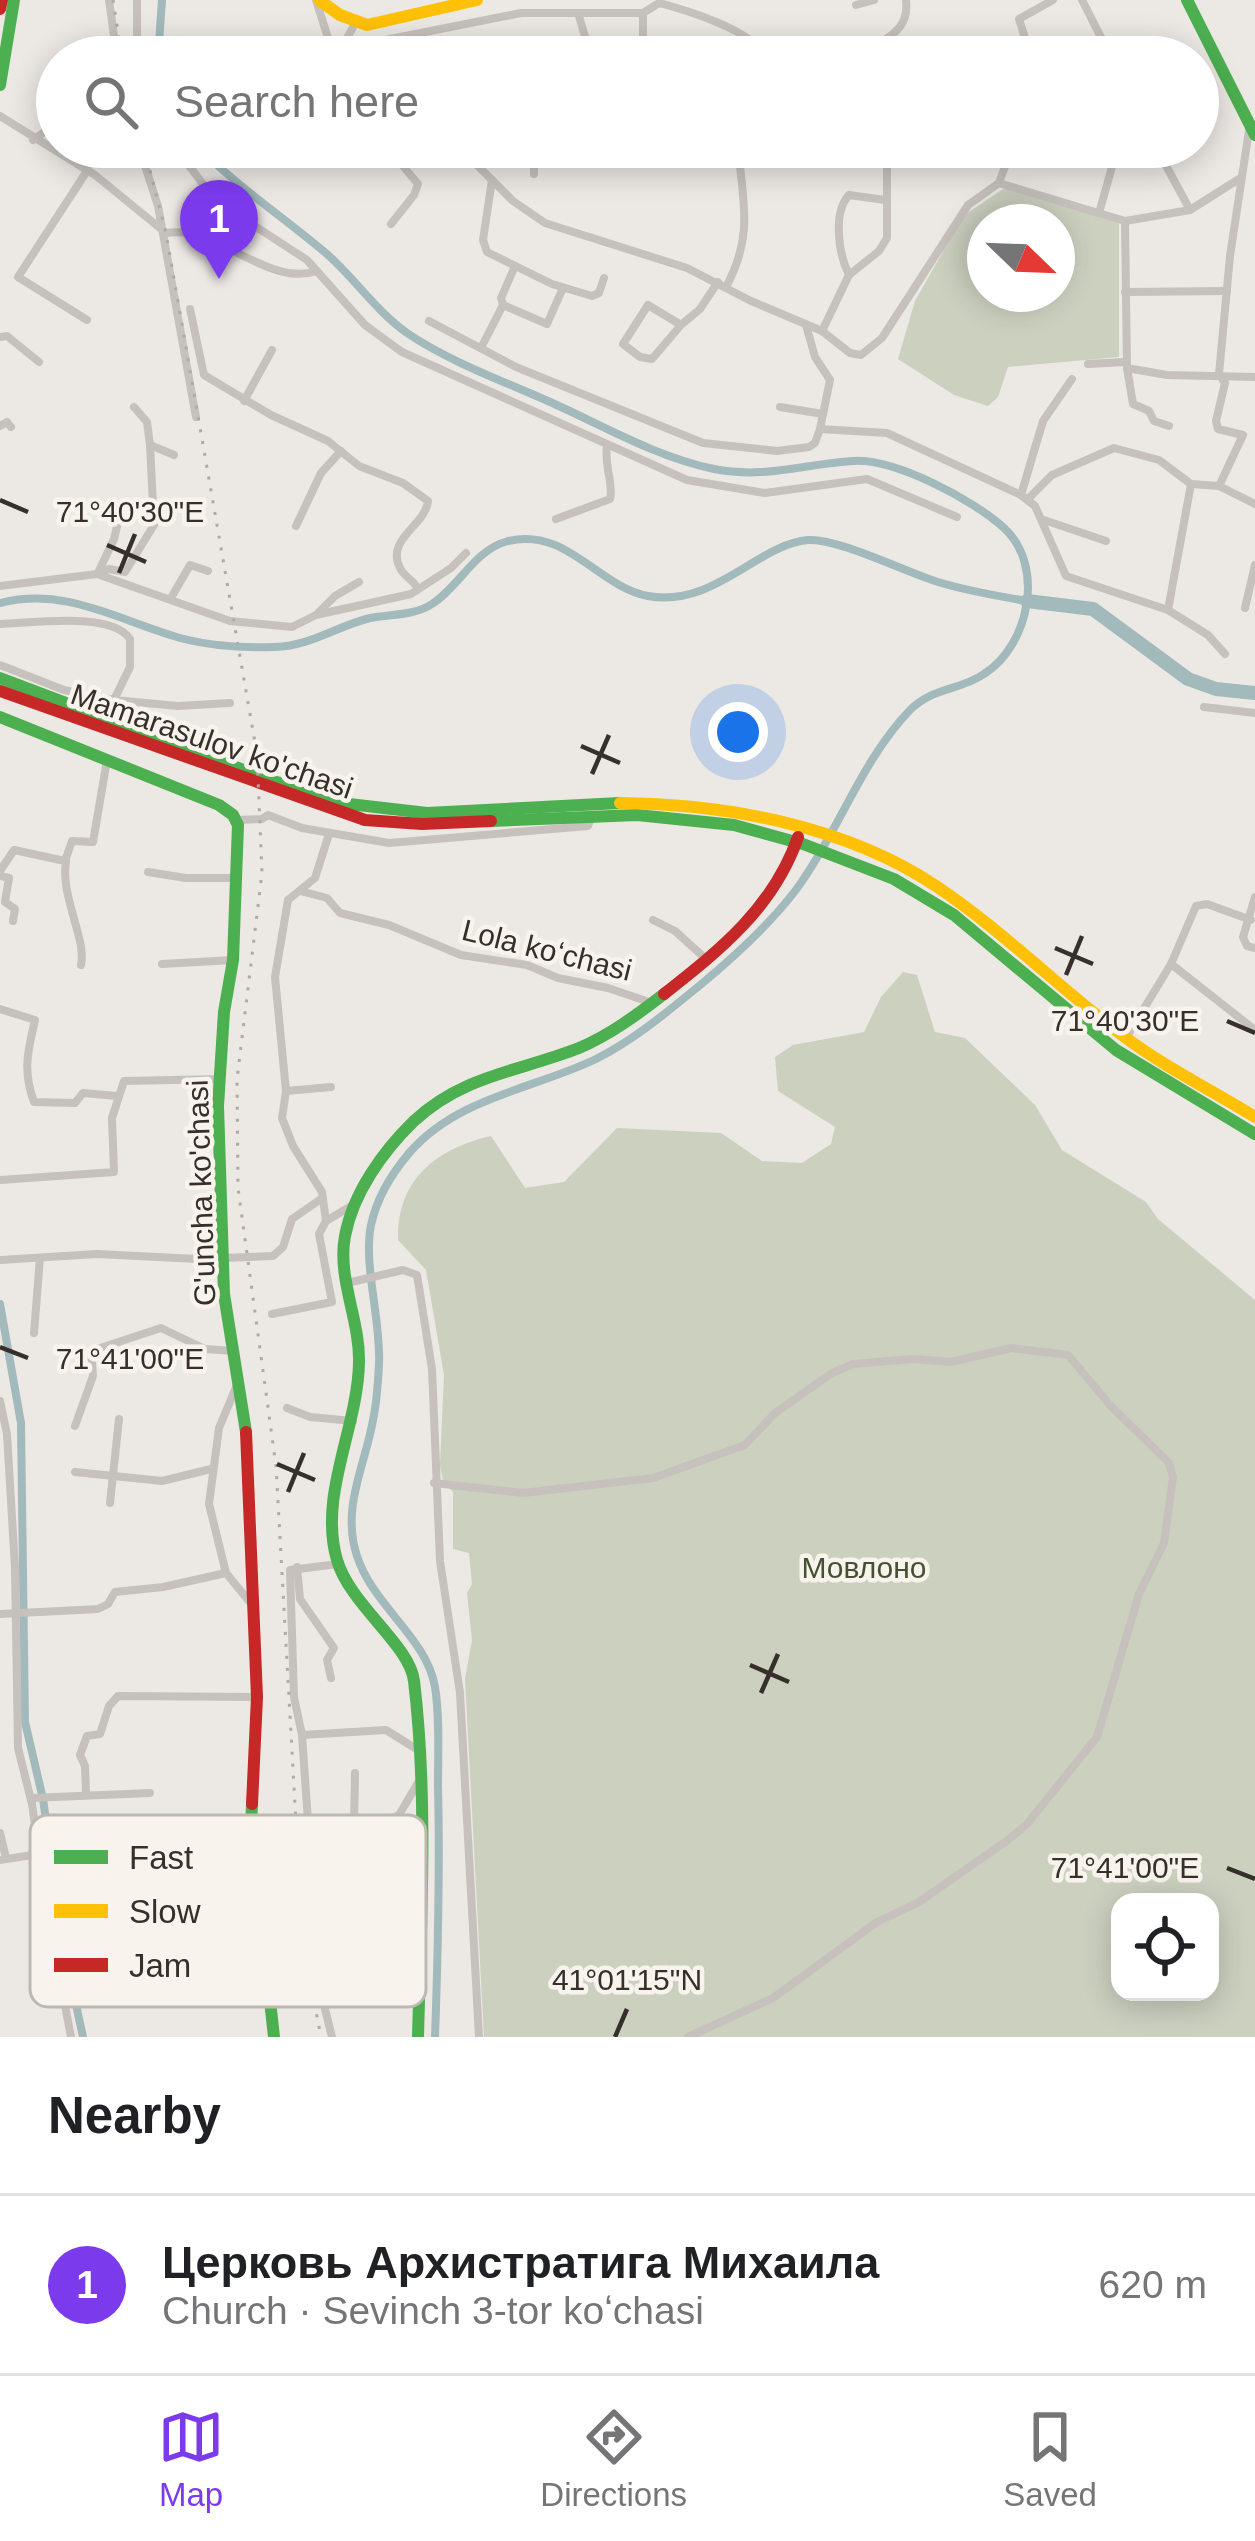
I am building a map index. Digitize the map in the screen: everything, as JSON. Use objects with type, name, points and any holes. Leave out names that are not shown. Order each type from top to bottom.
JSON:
[{"type":"street","points":[[0,9],[2,0]]},
{"type":"street","points":[[0,85],[14,0]]},
{"type":"street","points":[[109,0],[114,36]]},
{"type":"street","points":[[137,0],[137,36]]},
{"type":"street","points":[[318,0],[356,22],[380,25],[477,0]]},
{"type":"street","points":[[318,0],[327,36]]},
{"type":"street","points":[[856,5],[874,0]]},
{"type":"street","points":[[889,36],[907,14],[906,0]]},
{"type":"street","points":[[1024,36],[1019,19],[1053,0]]},
{"type":"street","points":[[1082,0],[1100,36]]},
{"type":"street","points":[[1186,0],[1204,36]]},
{"type":"street","points":[[403,36],[521,13],[643,14],[659,3],[747,36]]},
{"type":"street","points":[[643,14],[643,36]]},
{"type":"street","points":[[579,16],[585,36]]},
{"type":"street","points":[[348,36],[356,22]]},
{"type":"street","points":[[1219,65],[1255,135]]},
{"type":"street","points":[[0,116],[36,141]]},
{"type":"street","points":[[1219,486],[1243,435],[1216,427],[1225,383],[1219,374],[1226,291],[1250,136],[1246,119]]},
{"type":"street","points":[[83,168],[164,232],[186,232],[280,269],[309,275],[318,271]]},
{"type":"street","points":[[145,168],[164,232],[196,417]]},
{"type":"street","points":[[191,168],[215,200],[318,271],[365,326],[390,345],[607,446],[687,480],[765,493],[855,479],[880,481],[956,517]]},
{"type":"street","points":[[392,224],[418,184],[406,168]]},
{"type":"street","points":[[481,168],[513,201],[545,223],[687,268],[822,331],[850,353],[867,352],[882,338],[962,213],[999,183],[1004,168]]},
{"type":"street","points":[[534,168],[534,173]]},
{"type":"street","points":[[681,325],[648,305],[623,344],[640,357],[652,359],[742,257],[740,168]]},
{"type":"street","points":[[822,331],[849,275],[884,245],[886,168]]},
{"type":"street","points":[[1099,213],[1112,168]]},
{"type":"street","points":[[1167,168],[1190,210]]},
{"type":"street","points":[[87,171],[18,277],[87,320]]},
{"type":"street","points":[[492,178],[483,246],[563,288],[594,296],[604,278]]},
{"type":"street","points":[[999,183],[1125,221],[1190,210],[1240,179]]},
{"type":"street","points":[[849,275],[843,264],[839,221],[843,200],[849,195],[885,200]]},
{"type":"street","points":[[1125,221],[1126,365],[1133,404],[1169,426]]},
{"type":"street","points":[[482,346],[503,305],[501,298],[515,266]]},
{"type":"street","points":[[503,305],[547,324],[563,288]]},
{"type":"street","points":[[1125,292],[1226,291]]},
{"type":"street","points":[[190,309],[202,372],[244,401],[328,441],[359,466],[404,483],[428,501],[428,509],[402,538],[396,556],[418,590]]},
{"type":"street","points":[[429,321],[516,367],[703,443],[777,452],[809,447],[820,429],[829,377],[815,357],[806,324]]},
{"type":"street","points":[[0,338],[7,336],[39,362]]},
{"type":"street","points":[[244,401],[272,350]]},
{"type":"street","points":[[1088,364],[1126,365],[1167,374],[1255,377]]},
{"type":"street","points":[[1024,496],[1043,421],[1072,379]]},
{"type":"street","points":[[780,406],[823,414]]},
{"type":"street","points":[[0,586],[97,574],[109,568],[125,572],[154,525],[147,422],[134,407]]},
{"type":"street","points":[[820,429],[887,433],[1024,496],[1042,520],[1066,576],[1168,610],[1208,635],[1225,654]]},
{"type":"street","points":[[149,445],[174,455]]},
{"type":"street","points":[[556,519],[610,499],[613,488],[604,466],[607,446]]},
{"type":"street","points":[[1024,496],[1052,475],[1114,448],[1159,460],[1191,484],[1219,486],[1255,504]]},
{"type":"street","points":[[296,526],[322,473],[341,451]]},
{"type":"street","points":[[1168,610],[1191,484]]},
{"type":"street","points":[[97,574],[119,514]]},
{"type":"street","points":[[1042,520],[1106,541]]},
{"type":"street","points":[[97,574],[247,624],[292,627],[316,615],[418,590],[466,553]]},
{"type":"street","points":[[170,598],[190,565],[208,571]]},
{"type":"street","points":[[1245,608],[1255,565]]},
{"type":"street","points":[[316,615],[359,582]]},
{"type":"street","points":[[0,624],[95,622],[125,631],[132,657],[114,700]]},
{"type":"street","points":[[0,665],[64,690],[114,700],[178,706],[230,703]]},
{"type":"street","name":"Mamarasulov ko'chasi","points":[[0,678],[296,789],[368,808],[423,813],[640,804],[738,814],[802,836],[894,879],[954,915],[1116,1050],[1255,1134]]},
{"type":"street","name":"Mamarasulov ko'chasi","points":[[0,691],[364,820],[422,824],[592,815],[713,822],[852,845],[936,886],[1126,1038],[1255,1117]]},
{"type":"street","points":[[1204,707],[1255,713]]},
{"type":"street","points":[[0,717],[219,805],[235,820],[268,815],[329,834],[388,843],[588,826],[592,815]]},
{"type":"street","points":[[81,965],[83,955],[64,874],[72,842],[93,842],[107,760]]},
{"type":"street","name":"G'uncha ko'chasi","points":[[235,820],[238,878],[220,1078],[224,1294],[248,1445],[257,1697],[252,1815]]},
{"type":"street","points":[[272,1314],[332,1302],[319,1239],[326,1221],[322,1192],[284,1128],[281,1111],[286,1090],[275,977],[288,900],[315,878],[329,834]]},
{"type":"street","points":[[420,1815],[414,1675],[402,1653],[352,1595],[338,1564],[332,1487],[353,1421],[360,1343],[344,1239],[354,1204],[383,1158],[442,1098],[476,1079],[590,1043],[706,959],[776,890],[802,836]]},
{"type":"street","points":[[13,921],[15,909],[5,902],[9,878],[0,874],[14,850],[67,861]]},
{"type":"street","points":[[148,872],[238,878]]},
{"type":"street","name":"Lola koʻchasi","points":[[303,892],[327,898],[337,912],[389,925],[461,956],[527,965],[650,1002]]},
{"type":"street","points":[[1255,897],[1243,937],[1247,946],[1255,948]]},
{"type":"street","points":[[1126,1038],[1171,964],[1196,906],[1207,904],[1250,920]]},
{"type":"street","points":[[653,920],[675,931],[706,959]]},
{"type":"street","points":[[162,964],[233,960]]},
{"type":"street","points":[[1171,964],[1255,1030]]},
{"type":"street","points":[[0,1010],[35,1020],[27,1049],[26,1088],[34,1102],[73,1103],[83,1093],[118,1096]]},
{"type":"street","points":[[0,1180],[114,1172],[112,1118],[127,1080],[220,1078]]},
{"type":"street","points":[[286,1090],[332,1087]]},
{"type":"street","points":[[0,1260],[97,1254],[276,1255],[292,1219],[321,1199]]},
{"type":"street","points":[[326,1221],[354,1204]]},
{"type":"street","points":[[34,1333],[40,1258]]},
{"type":"street","points":[[350,1282],[403,1270],[417,1276],[432,1369],[434,1484],[460,1694],[478,2037]]},
{"type":"street","points":[[75,1426],[93,1376],[92,1351],[161,1328],[205,1349],[234,1351]]},
{"type":"street","points":[[434,1484],[523,1493],[653,1478],[745,1445],[776,1413],[832,1373],[853,1364],[914,1359],[951,1363],[988,1350],[1011,1348],[1068,1355],[1169,1463],[1173,1477],[1164,1543],[1138,1594],[1102,1726],[1027,1824],[772,1998],[688,2037]]},
{"type":"street","points":[[240,1379],[219,1428],[209,1504],[226,1573],[254,1607]]},
{"type":"street","points":[[0,1401],[7,1434],[4,1500],[22,1613],[14,1708],[18,1748],[35,1815]]},
{"type":"street","points":[[287,1408],[310,1417],[353,1421]]},
{"type":"street","points":[[110,1503],[119,1419]]},
{"type":"street","points":[[75,1472],[162,1481],[211,1468]]},
{"type":"street","points":[[308,1815],[294,1696],[290,1570],[338,1564]]},
{"type":"street","points":[[297,1567],[300,1599],[334,1648],[327,1660],[331,1678]]},
{"type":"street","points":[[0,1614],[101,1608],[115,1592],[226,1573]]},
{"type":"street","points":[[86,1794],[80,1748],[87,1736],[100,1733],[118,1696],[257,1697]]},
{"type":"street","points":[[0,1708],[14,1708]]},
{"type":"street","points":[[302,1735],[386,1730],[419,1751]]},
{"type":"street","points":[[354,1815],[355,1773]]},
{"type":"street","points":[[399,1815],[419,1780]]},
{"type":"street","points":[[33,1798],[150,1793]]},
{"type":"street","points":[[0,1833],[3,1859]]},
{"type":"street","points":[[66,2007],[71,2037]]},
{"type":"street","name":"G'uncha ko'chasi","points":[[271,2007],[274,2037]]},
{"type":"street","points":[[324,2007],[332,2037]]},
{"type":"street","points":[[418,2037],[420,2007]]},
{"type":"green space","points":[[1006,187],[1059,204],[981,204]]},
{"type":"green space","points":[[1075,209],[1119,223],[1119,357],[1008,367],[998,397],[988,406],[954,395],[898,359],[915,301],[967,213],[967,312],[1075,312]]},
{"type":"green space","name":"Мовлоно","points":[[903,972],[917,975],[935,1032],[965,1038],[1035,1105],[1062,1150],[1146,1202],[1158,1219],[1255,1300],[1255,2037],[484,2037],[465,1679],[472,1640],[467,1593],[472,1584],[469,1553],[453,1549],[453,1492],[443,1481],[440,1465],[444,1375],[426,1270],[398,1240],[404,1200],[423,1170],[437,1159],[491,1136],[525,1188],[564,1182],[617,1128],[721,1133],[762,1161],[802,1163],[831,1144],[835,1127],[778,1091],[775,1057],[793,1045],[864,1032],[881,997]]},
{"type":"waterway","points":[[159,36],[162,0]]},
{"type":"waterway","points":[[221,168],[328,255],[396,324],[443,354],[694,464],[751,472],[853,461],[911,473],[954,494],[1004,528],[1025,562],[1028,583],[1021,625],[1000,661],[975,679],[928,697],[910,710],[878,751],[798,887],[752,940],[662,1016],[610,1051],[474,1106],[429,1133],[397,1168],[377,1205],[369,1257],[379,1347],[378,1385],[353,1504],[353,1538],[365,1574],[422,1653],[435,1687],[439,1848],[435,2037]]},
{"type":"waterway","points":[[0,603],[25,599],[71,602],[195,641],[288,646],[370,618],[425,608],[486,552],[508,541],[529,539],[565,550],[613,581],[648,596],[694,593],[771,552],[808,540],[854,550],[949,585],[1027,601]]},
{"type":"waterway","points":[[1027,601],[1093,609],[1188,679],[1216,689],[1255,693]]},
{"type":"waterway","points":[[0,1304],[21,1423],[25,1722],[45,1815]]},
{"type":"waterway","points":[[76,2007],[83,2037]]},
{"type":"railway","points":[[113,0],[119,36]]},
{"type":"railway","points":[[149,168],[166,233],[257,754],[262,873],[237,1079],[238,1188],[276,1466],[296,1815]]},
{"type":"railway","points":[[315,2007],[321,2037]]},
{"type":"traffic: fast","points":[[0,85],[14,0]]},
{"type":"traffic: fast","points":[[1187,0],[1205,36]]},
{"type":"traffic: fast","points":[[1219,64],[1255,135]]},
{"type":"traffic: fast","points":[[0,678],[270,780],[349,804],[427,813],[620,803]]},
{"type":"traffic: fast","points":[[0,717],[219,805],[238,825],[233,960],[224,1012],[218,1106],[224,1294],[246,1432]]},
{"type":"traffic: fast","points":[[491,821],[637,815],[734,825],[803,844],[894,879],[954,915],[1116,1050],[1255,1134]]},
{"type":"traffic: fast","points":[[422,1815],[410,1667],[344,1577],[332,1536],[335,1486],[359,1362],[344,1268],[349,1220],[381,1159],[433,1106],[472,1084],[590,1043],[664,994]]},
{"type":"traffic: fast","points":[[252,1804],[252,1815]]},
{"type":"traffic: fast","points":[[271,2007],[274,2037]]},
{"type":"traffic: fast","points":[[418,2037],[419,2007]]},
{"type":"traffic: slow","points":[[319,0],[340,15],[367,25],[477,0]]},
{"type":"traffic: slow","points":[[620,803],[702,808],[784,822],[901,865],[960,903],[1138,1046],[1255,1117]]},
{"type":"traffic: jam","points":[[0,9],[2,0]]},
{"type":"traffic: jam","points":[[0,691],[365,820],[491,821]]},
{"type":"traffic: jam","points":[[664,994],[725,943],[760,906],[798,837]]},
{"type":"traffic: jam","points":[[246,1432],[257,1697],[252,1804]]},
{"type":"place","name":"Церковь Архистратига Михаила","points":[[219,279]]}]
